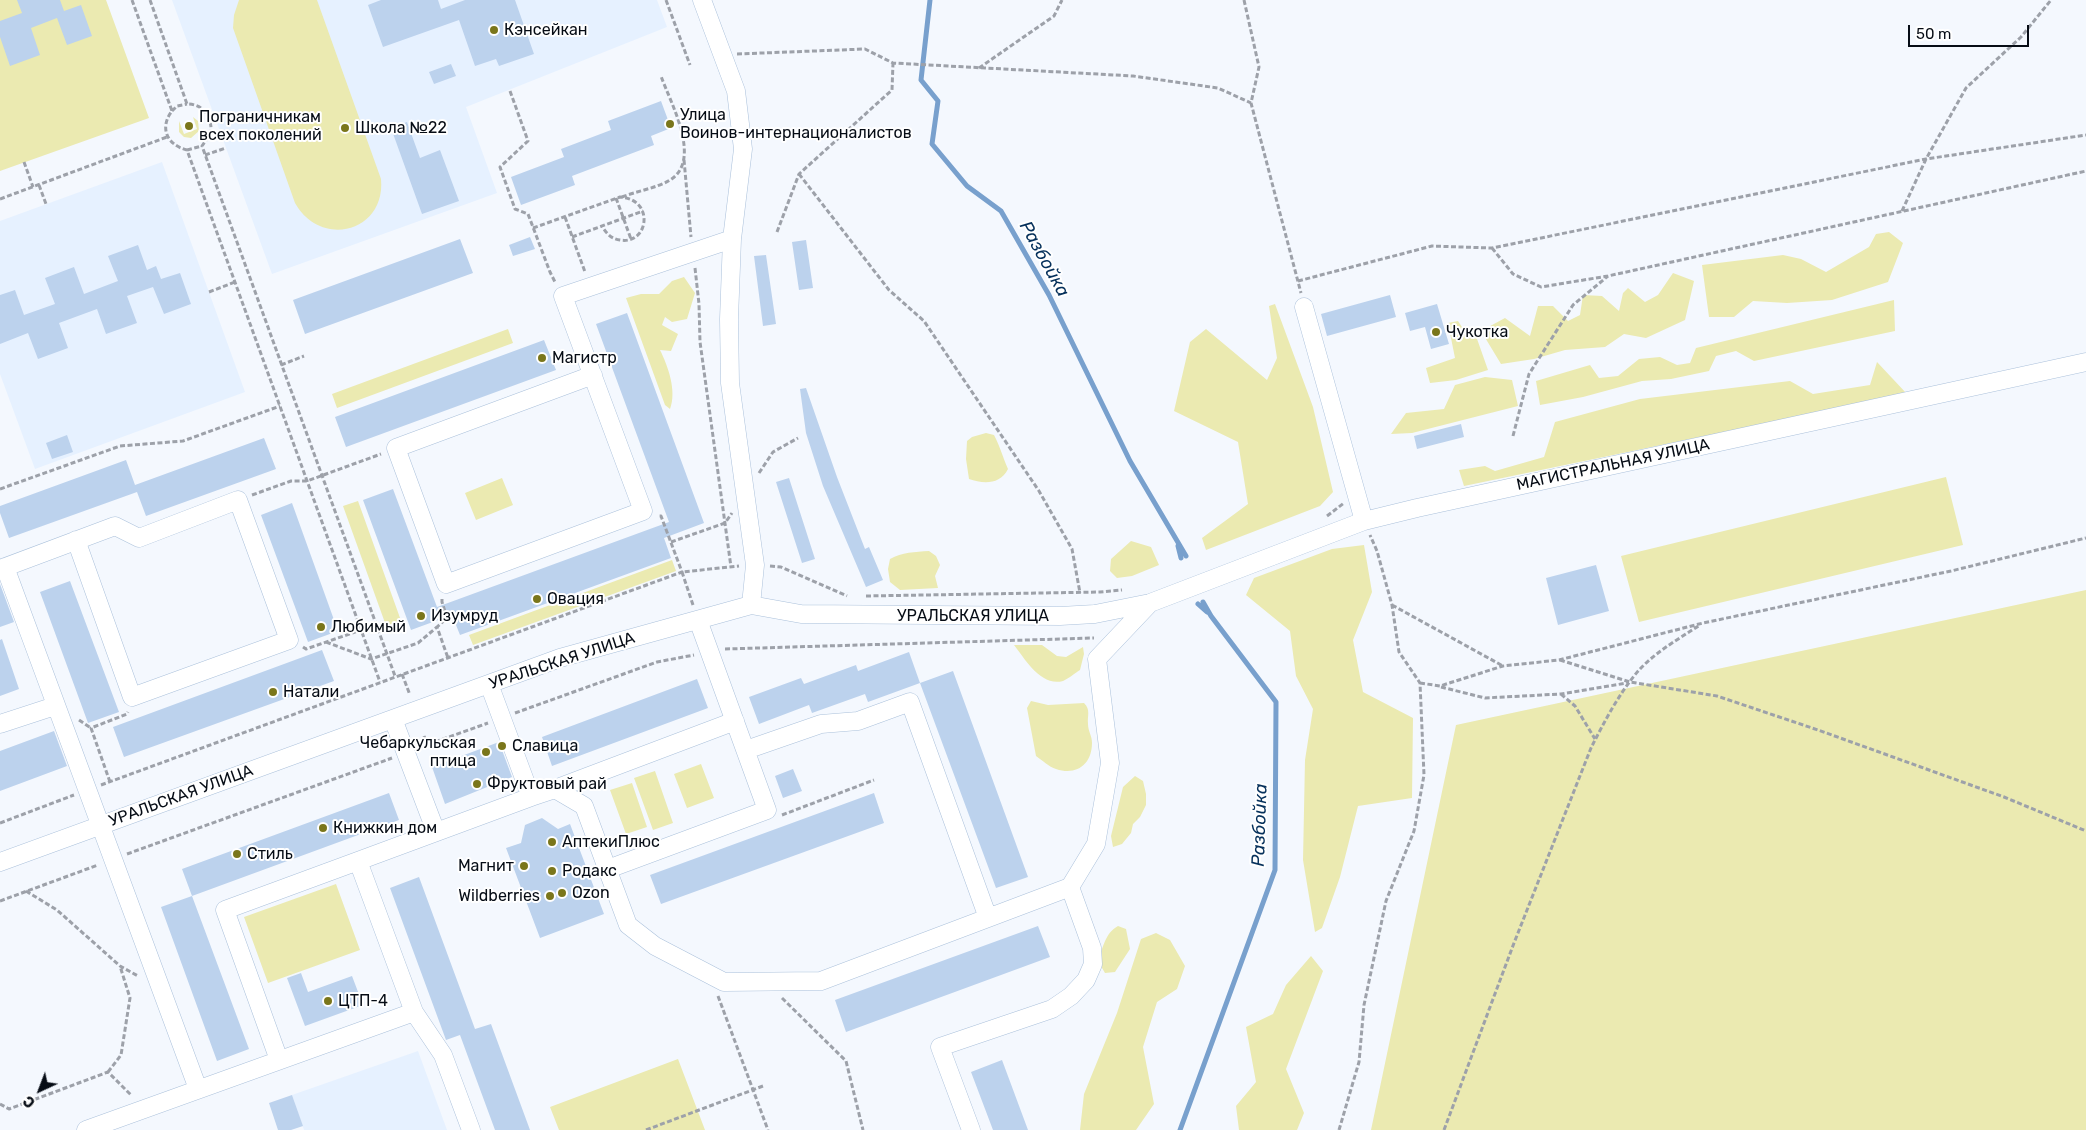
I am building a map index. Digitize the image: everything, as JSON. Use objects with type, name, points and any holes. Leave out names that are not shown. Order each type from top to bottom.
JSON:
[{"type":"street","points":[[702,0],[736,91],[743,149],[732,239],[729,319],[730,383],[755,565],[751,604]]},
{"type":"street","points":[[593,376],[396,448],[446,584],[643,511],[593,376],[563,296],[732,239]]},
{"type":"street","points":[[1304,307],[1364,521]]},
{"type":"street","name":"МАГИСТРАЛЬНАЯ УЛИЦА","points":[[1150,603],[1364,521],[2086,362]]},
{"type":"street","points":[[76,540],[132,697],[289,640],[238,500],[139,538],[115,526],[76,540],[2,568],[198,1089]]},
{"type":"street","points":[[555,789],[584,806],[628,925],[655,946],[724,982],[821,981],[1070,888],[1096,844],[1110,763],[1097,659],[1150,603]]},
{"type":"street","name":"УРАЛЬСКАЯ УЛИЦА","points":[[0,862],[560,658],[751,604],[801,614],[1060,616],[1095,614],[1150,603]]},
{"type":"street","points":[[608,869],[767,810],[698,620]]},
{"type":"street","points":[[489,684],[531,796]]},
{"type":"street","points":[[746,750],[821,724],[858,721],[910,702],[988,918]]},
{"type":"street","points":[[0,724],[55,706]]},
{"type":"street","points":[[393,719],[436,832]]},
{"type":"street","points":[[279,1060],[225,910],[735,721]]},
{"type":"street","points":[[358,861],[414,1012],[444,1055],[472,1130]]},
{"type":"street","points":[[971,1130],[940,1047],[1052,1009],[1071,996],[1086,980],[1093,964],[1092,948],[1070,888]]},
{"type":"street","points":[[86,1130],[414,1012]]},
{"type":"path","points":[[132,0],[172,111]]},
{"type":"path","points":[[150,0],[187,104]]},
{"type":"path","points":[[666,0],[690,66]]},
{"type":"path","points":[[978,68],[1054,16],[1062,0]]},
{"type":"path","points":[[1244,0],[1259,67],[1252,103],[1304,307]]},
{"type":"path","points":[[1902,212],[1926,159],[1966,88],[2021,37],[2051,0]]},
{"type":"path","points":[[722,54],[866,49],[893,63],[1133,76],[1218,88],[1252,103]]},
{"type":"path","points":[[777,232],[798,174],[892,90],[893,63]]},
{"type":"path","points":[[0,823],[395,676],[682,572],[731,567],[700,342],[699,304],[684,160],[684,139],[661,76]]},
{"type":"path","points":[[510,91],[528,141],[500,167],[515,209],[528,214],[550,272],[563,296]]},
{"type":"path","points":[[187,104],[199,106],[210,117],[211,133],[202,146],[186,150],[172,144],[168,137],[166,123],[172,111],[177,106],[187,104]]},
{"type":"path","points":[[1298,281],[1432,246],[1492,248],[1926,159],[2086,134]]},
{"type":"path","points":[[0,199],[168,137]]},
{"type":"path","points":[[202,146],[395,676]]},
{"type":"path","points":[[205,155],[226,148]]},
{"type":"path","points":[[186,150],[380,682]]},
{"type":"path","points":[[533,228],[670,180],[677,174],[684,160]]},
{"type":"path","points":[[24,162],[33,187]]},
{"type":"path","points":[[1492,248],[1512,274],[1541,287],[1608,276],[2086,171]]},
{"type":"path","points":[[798,174],[889,290],[924,321],[1039,491],[1072,549],[1080,593]]},
{"type":"path","points":[[39,185],[46,204]]},
{"type":"path","points":[[602,226],[608,235],[614,239],[631,239],[641,231],[644,224],[643,210],[634,200],[618,198]]},
{"type":"path","points":[[618,198],[631,239]]},
{"type":"path","points":[[572,237],[643,210]]},
{"type":"path","points":[[565,217],[590,287]]},
{"type":"path","points":[[1513,436],[1529,374],[1573,305],[1608,276]]},
{"type":"path","points":[[209,292],[235,282]]},
{"type":"path","points":[[281,365],[304,356]]},
{"type":"path","points":[[0,489],[120,446],[184,441],[280,406]]},
{"type":"path","points":[[238,500],[291,481],[307,481],[396,448]]},
{"type":"path","points":[[643,511],[661,516],[698,620]]},
{"type":"path","points":[[1339,1130],[1359,1062],[1364,1005],[1386,901],[1414,831],[1424,775],[1420,682],[1399,652],[1392,605],[1377,551],[1364,521]]},
{"type":"path","points":[[671,542],[725,523]]},
{"type":"path","points":[[1440,686],[1503,666],[1560,660],[1703,623],[1951,571],[2086,538]]},
{"type":"path","points":[[781,567],[845,596],[855,596]]},
{"type":"path","points":[[326,642],[371,659],[418,643],[447,618],[442,602],[446,584]]},
{"type":"path","points":[[865,596],[1080,593],[1129,590]]},
{"type":"path","points":[[1392,605],[1503,666]]},
{"type":"path","points":[[1444,1130],[1458,1088],[1517,934],[1603,722],[1640,669],[1703,623]]},
{"type":"path","points":[[437,628],[448,658]]},
{"type":"path","points":[[289,640],[306,649],[361,630]]},
{"type":"path","points":[[0,901],[657,662],[732,649],[1117,637]]},
{"type":"path","points":[[1560,660],[1630,682],[1717,696],[2004,796],[2086,831]]},
{"type":"path","points":[[402,674],[411,698]]},
{"type":"path","points":[[1420,682],[1484,698],[1561,694],[1630,682]]},
{"type":"path","points":[[1561,694],[1575,706],[1595,739]]},
{"type":"path","points":[[110,782],[91,728],[127,714],[132,697]]},
{"type":"path","points":[[424,736],[428,745]]},
{"type":"path","points":[[867,783],[874,780]]},
{"type":"path","points":[[26,891],[57,910],[120,966],[160,988]]},
{"type":"path","points":[[0,1104],[9,1109],[108,1072],[121,1055],[130,998],[120,966]]},
{"type":"path","points":[[766,982],[846,1061],[863,1130]]},
{"type":"path","points":[[716,991],[768,1130]]},
{"type":"path","points":[[108,1072],[145,1108]]},
{"type":"path","points":[[646,1130],[763,1086]]},
{"type":"shaded area","name":"Школа №22","points":[[172,0],[657,0],[667,27],[466,107],[497,193],[272,274]]},
{"type":"shaded area","points":[[162,162],[245,392],[35,469],[0,374],[0,221]]},
{"type":"shaded area","points":[[418,1051],[447,1130],[304,1130],[292,1095]]},
{"type":"green space","points":[[0,0],[106,0],[149,118],[0,171]]},
{"type":"green space","points":[[239,0],[317,0],[381,179],[380,197],[373,212],[363,222],[350,228],[335,230],[320,226],[306,217],[295,203],[233,28],[234,15]]},
{"type":"green space","points":[[193,117],[198,121],[199,131],[191,138],[184,137],[179,132],[179,121],[184,134],[197,129]]},
{"type":"green space","points":[[1889,232],[1903,243],[1888,282],[1832,300],[1787,303],[1753,301],[1734,317],[1709,317],[1702,265],[1783,255],[1801,259],[1826,272],[1869,247],[1876,234]]},
{"type":"green space","points":[[1673,273],[1694,281],[1685,320],[1646,338],[1624,334],[1605,347],[1565,350],[1534,359],[1501,364],[1481,331],[1505,318],[1530,336],[1538,306],[1553,306],[1568,321],[1580,315],[1583,295],[1602,296],[1619,311],[1623,293],[1628,288],[1645,302],[1658,295]]},
{"type":"green space","points":[[684,277],[695,293],[687,319],[672,322],[665,317],[662,325],[678,334],[671,351],[660,350],[669,371],[672,387],[673,394],[670,409],[665,405],[626,298],[641,294],[659,294],[672,281]]},
{"type":"green space","points":[[1894,300],[1895,331],[1754,361],[1736,351],[1716,356],[1709,371],[1671,379],[1642,381],[1583,397],[1540,405],[1536,381],[1590,365],[1599,378],[1618,376],[1639,359],[1660,357],[1677,365],[1690,363],[1696,348]]},
{"type":"green space","points":[[1275,304],[1313,407],[1333,492],[1320,506],[1206,550],[1202,538],[1248,504],[1238,442],[1174,411],[1190,342],[1206,329],[1267,380],[1277,358],[1269,306]]},
{"type":"green space","points":[[1458,321],[1467,335],[1476,336],[1488,370],[1456,380],[1430,383],[1426,368],[1455,358],[1448,323]]},
{"type":"green space","points":[[508,329],[513,343],[337,408],[332,394]]},
{"type":"green space","points":[[1877,362],[1907,394],[1464,486],[1459,470],[1485,466],[1495,471],[1544,457],[1555,422],[1640,399],[1790,381],[1813,394],[1870,385]]},
{"type":"green space","points":[[1485,377],[1512,380],[1518,406],[1412,433],[1391,434],[1406,413],[1444,409],[1455,385]]},
{"type":"green space","points":[[986,433],[994,435],[1008,469],[996,481],[980,482],[969,479],[966,459],[967,441],[972,437]]},
{"type":"green space","points":[[1946,477],[1963,545],[1639,622],[1621,556]]},
{"type":"green space","points":[[502,478],[513,505],[476,520],[465,493]]},
{"type":"green space","points":[[358,501],[404,629],[389,634],[343,506]]},
{"type":"green space","points":[[1131,541],[1151,547],[1159,565],[1132,576],[1117,578],[1110,571],[1111,559]]},
{"type":"green space","points":[[1364,545],[1372,592],[1353,640],[1363,692],[1413,718],[1412,798],[1358,806],[1340,877],[1322,928],[1315,932],[1303,860],[1305,760],[1313,709],[1296,676],[1290,631],[1246,595],[1254,578],[1332,549]]},
{"type":"green space","points":[[929,551],[936,556],[940,565],[935,576],[938,588],[900,590],[890,582],[888,569],[890,559],[904,554]]},
{"type":"green space","points":[[672,560],[676,571],[473,645],[469,635]]},
{"type":"green space","points":[[2086,590],[2086,1130],[1371,1130],[1456,725]]},
{"type":"green space","points":[[1014,645],[1042,645],[1057,656],[1066,657],[1083,647],[1084,654],[1080,670],[1063,681],[1055,682],[1048,680],[1034,671]]},
{"type":"green space","points":[[1031,701],[1048,705],[1084,703],[1088,711],[1088,727],[1092,743],[1089,757],[1082,766],[1070,771],[1064,771],[1051,767],[1036,756],[1027,708]]},
{"type":"green space","points":[[701,764],[714,798],[687,808],[674,774]]},
{"type":"green space","points":[[655,771],[673,823],[653,830],[634,778]]},
{"type":"green space","points":[[1135,776],[1143,781],[1146,805],[1140,817],[1133,824],[1131,833],[1122,844],[1113,847],[1111,836],[1123,787]]},
{"type":"green space","points":[[632,783],[647,827],[626,834],[610,790]]},
{"type":"green space","points":[[336,884],[360,950],[268,983],[244,917]]},
{"type":"green space","points":[[1118,926],[1126,929],[1130,949],[1115,972],[1105,973],[1098,961],[1107,937]]},
{"type":"green space","points":[[1156,933],[1170,940],[1185,966],[1177,989],[1157,1002],[1143,1047],[1154,1104],[1136,1130],[1080,1130],[1084,1094],[1117,1013],[1141,939]]},
{"type":"green space","points":[[1311,956],[1323,971],[1286,1069],[1304,1113],[1297,1130],[1239,1130],[1236,1106],[1256,1082],[1246,1027],[1273,1014],[1286,985]]},
{"type":"green space","points":[[678,1059],[705,1130],[559,1130],[550,1107]]},
{"type":"building","points":[[17,0],[60,0],[64,11],[81,5],[92,36],[67,45],[57,18],[31,28],[40,55],[10,66],[0,37],[0,21],[22,13]]},
{"type":"building","points":[[381,0],[438,0],[441,9],[465,0],[515,0],[534,54],[499,66],[496,59],[475,66],[459,20],[383,47],[368,5]]},
{"type":"building","points":[[451,64],[456,76],[434,84],[429,72]]},
{"type":"building","points":[[661,101],[671,128],[651,136],[654,145],[572,176],[575,185],[521,205],[511,177],[564,157],[561,149],[611,130],[608,121]]},
{"type":"building","points":[[407,122],[420,158],[440,150],[459,201],[422,214],[391,128]]},
{"type":"building","points":[[530,237],[535,249],[513,256],[509,245]]},
{"type":"building","points":[[460,239],[473,273],[305,334],[293,300]]},
{"type":"building","points":[[806,240],[813,288],[799,290],[792,242]]},
{"type":"building","points":[[138,245],[147,270],[156,266],[161,279],[180,273],[191,304],[164,314],[153,287],[127,296],[137,323],[106,334],[97,309],[59,323],[68,348],[38,359],[28,333],[0,344],[0,295],[15,290],[24,315],[55,304],[45,278],[74,267],[84,294],[118,281],[108,256]]},
{"type":"building","points":[[766,255],[776,324],[763,326],[754,256]]},
{"type":"building","points":[[1390,295],[1396,317],[1327,336],[1321,314]]},
{"type":"building","points":[[1437,304],[1449,344],[1431,349],[1425,327],[1410,331],[1405,313]]},
{"type":"building","points":[[627,313],[704,523],[664,538],[671,558],[460,635],[452,615],[411,630],[363,500],[393,489],[437,607],[669,522],[596,324]]},
{"type":"building","points":[[544,340],[556,370],[346,447],[335,417]]},
{"type":"building","points":[[806,388],[837,477],[865,549],[869,547],[883,580],[866,587],[823,486],[806,433],[800,389]]},
{"type":"building","points":[[1461,424],[1464,437],[1417,449],[1414,436]]},
{"type":"building","points":[[67,435],[73,452],[52,459],[46,443]]},
{"type":"building","points":[[264,438],[276,469],[146,516],[137,492],[9,538],[0,513],[0,506],[126,460],[135,485]]},
{"type":"building","points":[[789,478],[815,559],[802,563],[776,482]]},
{"type":"building","points":[[292,503],[338,631],[308,642],[261,515]]},
{"type":"building","points":[[1596,565],[1609,611],[1558,625],[1546,578]]},
{"type":"building","points":[[70,581],[119,712],[88,723],[40,592]]},
{"type":"building","points":[[0,584],[14,622],[0,627]]},
{"type":"building","points":[[2,639],[19,689],[0,696],[0,640]]},
{"type":"building","points":[[322,650],[334,681],[124,757],[113,727]]},
{"type":"building","points":[[909,652],[920,683],[868,702],[865,694],[812,713],[809,705],[759,724],[749,697],[801,678],[804,684],[856,665],[858,671]]},
{"type":"building","points":[[953,671],[1028,877],[996,888],[920,683]]},
{"type":"building","points":[[697,679],[708,708],[552,766],[542,737]]},
{"type":"building","points":[[54,731],[67,766],[0,791],[0,751]]},
{"type":"building","points":[[499,742],[512,777],[445,804],[432,767]]},
{"type":"building","points":[[793,769],[802,791],[783,798],[775,776]]},
{"type":"building","points":[[389,793],[399,820],[192,896],[182,869]]},
{"type":"building","points":[[874,793],[884,823],[661,904],[650,875]]},
{"type":"building","name":"Родакс","points":[[542,818],[558,829],[570,824],[604,914],[540,938],[506,848],[521,843],[525,825]]},
{"type":"building","points":[[419,877],[475,1029],[491,1024],[530,1130],[495,1130],[460,1035],[446,1040],[390,888]]},
{"type":"building","points":[[192,896],[249,1049],[217,1061],[161,907]]},
{"type":"building","points":[[1038,926],[1050,957],[846,1032],[835,1000]]},
{"type":"building","name":"ЦТП-4","points":[[301,973],[308,992],[352,976],[363,1005],[305,1026],[287,978]]},
{"type":"building","points":[[1002,1060],[1028,1130],[993,1130],[971,1072]]},
{"type":"building","points":[[292,1095],[303,1126],[291,1130],[278,1130],[269,1103]]},
{"type":"waterway","name":"Разбойка","points":[[930,0],[921,80],[938,101],[932,144],[967,186],[1001,211],[1049,295],[1130,461],[1186,556]]},
{"type":"waterway","name":"Разбойка","points":[[1178,546],[1181,558]]},
{"type":"waterway","name":"Разбойка","points":[[1180,1130],[1275,870],[1276,702],[1211,616],[1203,602]]},
{"type":"waterway","name":"Разбойка","points":[[1198,604],[1207,612]]},
{"type":"place","name":"Кэнсейкан","points":[[494,30]]},
{"type":"place","name":"Улица Воинов-интернационалистов","points":[[670,124]]},
{"type":"place","name":"Пограничникам всех поколений","points":[[189,126]]},
{"type":"place","name":"Школа №22","points":[[345,128]]},
{"type":"place","name":"Чукотка","points":[[1436,332]]},
{"type":"place","name":"Магистр","points":[[542,358]]},
{"type":"place","name":"Овация","points":[[537,599]]},
{"type":"place","name":"Изумруд","points":[[421,616]]},
{"type":"place","name":"Любимый","points":[[321,627]]},
{"type":"place","name":"Натали","points":[[273,692]]},
{"type":"place","name":"Славица","points":[[502,746]]},
{"type":"place","name":"Чебаркульская птица","points":[[486,752]]},
{"type":"place","name":"Фруктовый рай","points":[[477,784]]},
{"type":"place","name":"Книжкин дом","points":[[323,828]]},
{"type":"place","name":"АптекиПлюс","points":[[552,842]]},
{"type":"place","name":"Стиль","points":[[237,854]]},
{"type":"place","name":"Магнит","points":[[524,866]]},
{"type":"place","name":"Родакс","points":[[552,871]]},
{"type":"place","name":"Ozon","points":[[562,893]]},
{"type":"place","name":"Wildberries","points":[[550,896]]},
{"type":"place","name":"ЦТП-4","points":[[328,1001]]}]
